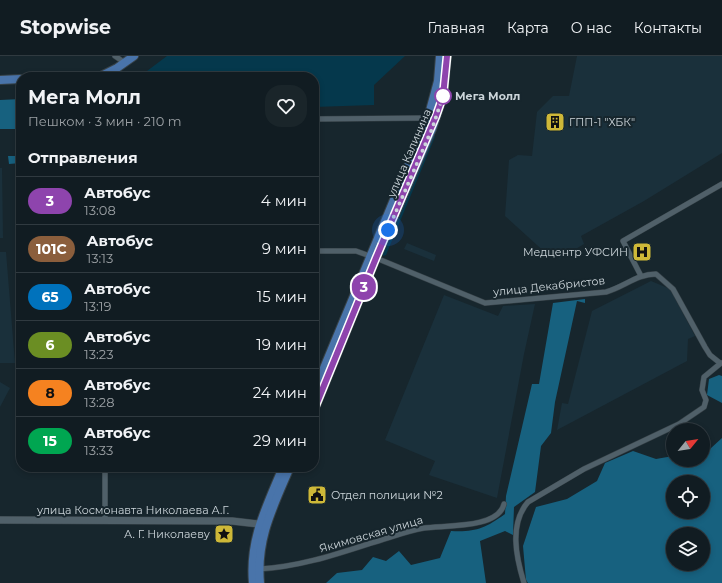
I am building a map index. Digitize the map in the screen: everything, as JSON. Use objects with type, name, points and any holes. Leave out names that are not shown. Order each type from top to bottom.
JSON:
[{"type":"main road","points":[[111,72],[134,56]]},
{"type":"main road","points":[[112,72],[140,56]]},
{"type":"main road","name":"улица Калинина","points":[[319,397],[428,118],[438,81],[440,56]]},
{"type":"main road","name":"улица Калинина","points":[[319,381],[436,116],[443,96],[447,56]]},
{"type":"main road","points":[[0,80],[16,79]]},
{"type":"main road","points":[[0,84],[16,84]]},
{"type":"main road","points":[[253,583],[253,551],[281,472]]},
{"type":"main road","points":[[260,583],[259,569],[262,525],[288,472]]},
{"type":"street","points":[[115,56],[125,63]]},
{"type":"street","points":[[319,119],[428,118]]},
{"type":"street","points":[[524,583],[520,571],[516,530],[518,519],[528,502],[584,469],[679,424],[704,407],[706,400],[702,390],[704,377],[721,363],[710,355],[679,297],[669,284],[656,274],[641,276],[623,241],[722,184]]},
{"type":"street","name":"улица Декабристов","points":[[319,251],[358,252],[485,304],[553,298],[612,290],[641,276]]},
{"type":"street","points":[[105,472],[105,520]]},
{"type":"street","name":"Якимовская улица","points":[[259,569],[288,566],[330,556],[412,530],[443,526],[472,525],[496,516],[502,511],[504,504]]},
{"type":"street","name":"улица Космонавта Николаева А.Г.","points":[[0,520],[232,521],[262,525]]},
{"type":"shaded area","points":[[167,56],[405,56],[374,85],[374,105],[319,107],[319,72],[146,72]]},
{"type":"shaded area","points":[[577,56],[722,56],[722,153],[644,201],[581,236],[584,244],[559,259],[554,251],[548,255],[505,216],[509,160],[518,155],[532,156],[537,112],[553,96],[569,96]]},
{"type":"shaded area","points":[[16,99],[16,129],[0,129],[0,100]]},
{"type":"shaded area","points":[[434,135],[435,137],[386,255],[383,256],[382,253]]},
{"type":"shaded area","points":[[8,156],[16,156],[16,163],[9,164]]},
{"type":"shaded area","points":[[0,168],[2,168],[3,238],[0,238]]},
{"type":"shaded area","points":[[407,243],[436,255],[434,261],[404,249]]},
{"type":"shaded area","points":[[0,252],[6,252],[15,363],[0,363]]},
{"type":"shaded area","points":[[651,281],[670,289],[695,336],[688,339],[687,361],[557,430],[562,403],[568,404],[592,311]]},
{"type":"shaded area","points":[[444,295],[498,316],[503,306],[535,304],[497,498],[429,475],[435,461],[385,440]]},
{"type":"shaded area","points":[[585,299],[585,303],[577,301],[555,402],[551,433],[541,446],[535,492],[514,507],[513,535],[505,531],[480,541],[486,583],[326,583],[337,573],[362,570],[373,557],[386,561],[399,551],[411,565],[440,558],[451,531],[474,530],[491,523],[505,514],[506,496],[532,384],[539,384],[553,303]]},
{"type":"shaded area","points":[[719,375],[722,376],[722,403],[707,395],[709,379]]},
{"type":"shaded area","points":[[0,382],[10,388],[0,407]]},
{"type":"shaded area","points":[[722,438],[722,583],[528,583],[526,580],[523,546],[536,507],[567,499],[597,481],[605,463],[633,451],[656,459],[666,457],[666,467],[710,467],[710,449]]},
{"type":"bus line","name":"3","points":[[319,398],[376,258],[432,129],[443,96],[446,80],[447,56]]},
{"type":"place","name":"Мега Молл","points":[[443,96]]},
{"type":"place","name":"ГПП-1 \"ХБК\"","points":[[555,122]]},
{"type":"place","name":"Медцентр УФСИН","points":[[642,252]]},
{"type":"place","name":"Отдел полиции №2","points":[[317,495]]},
{"type":"place","name":"А. Г. Николаеву","points":[[224,534]]},
{"type":"route","points":[[388,230],[432,129],[443,96]]}]
